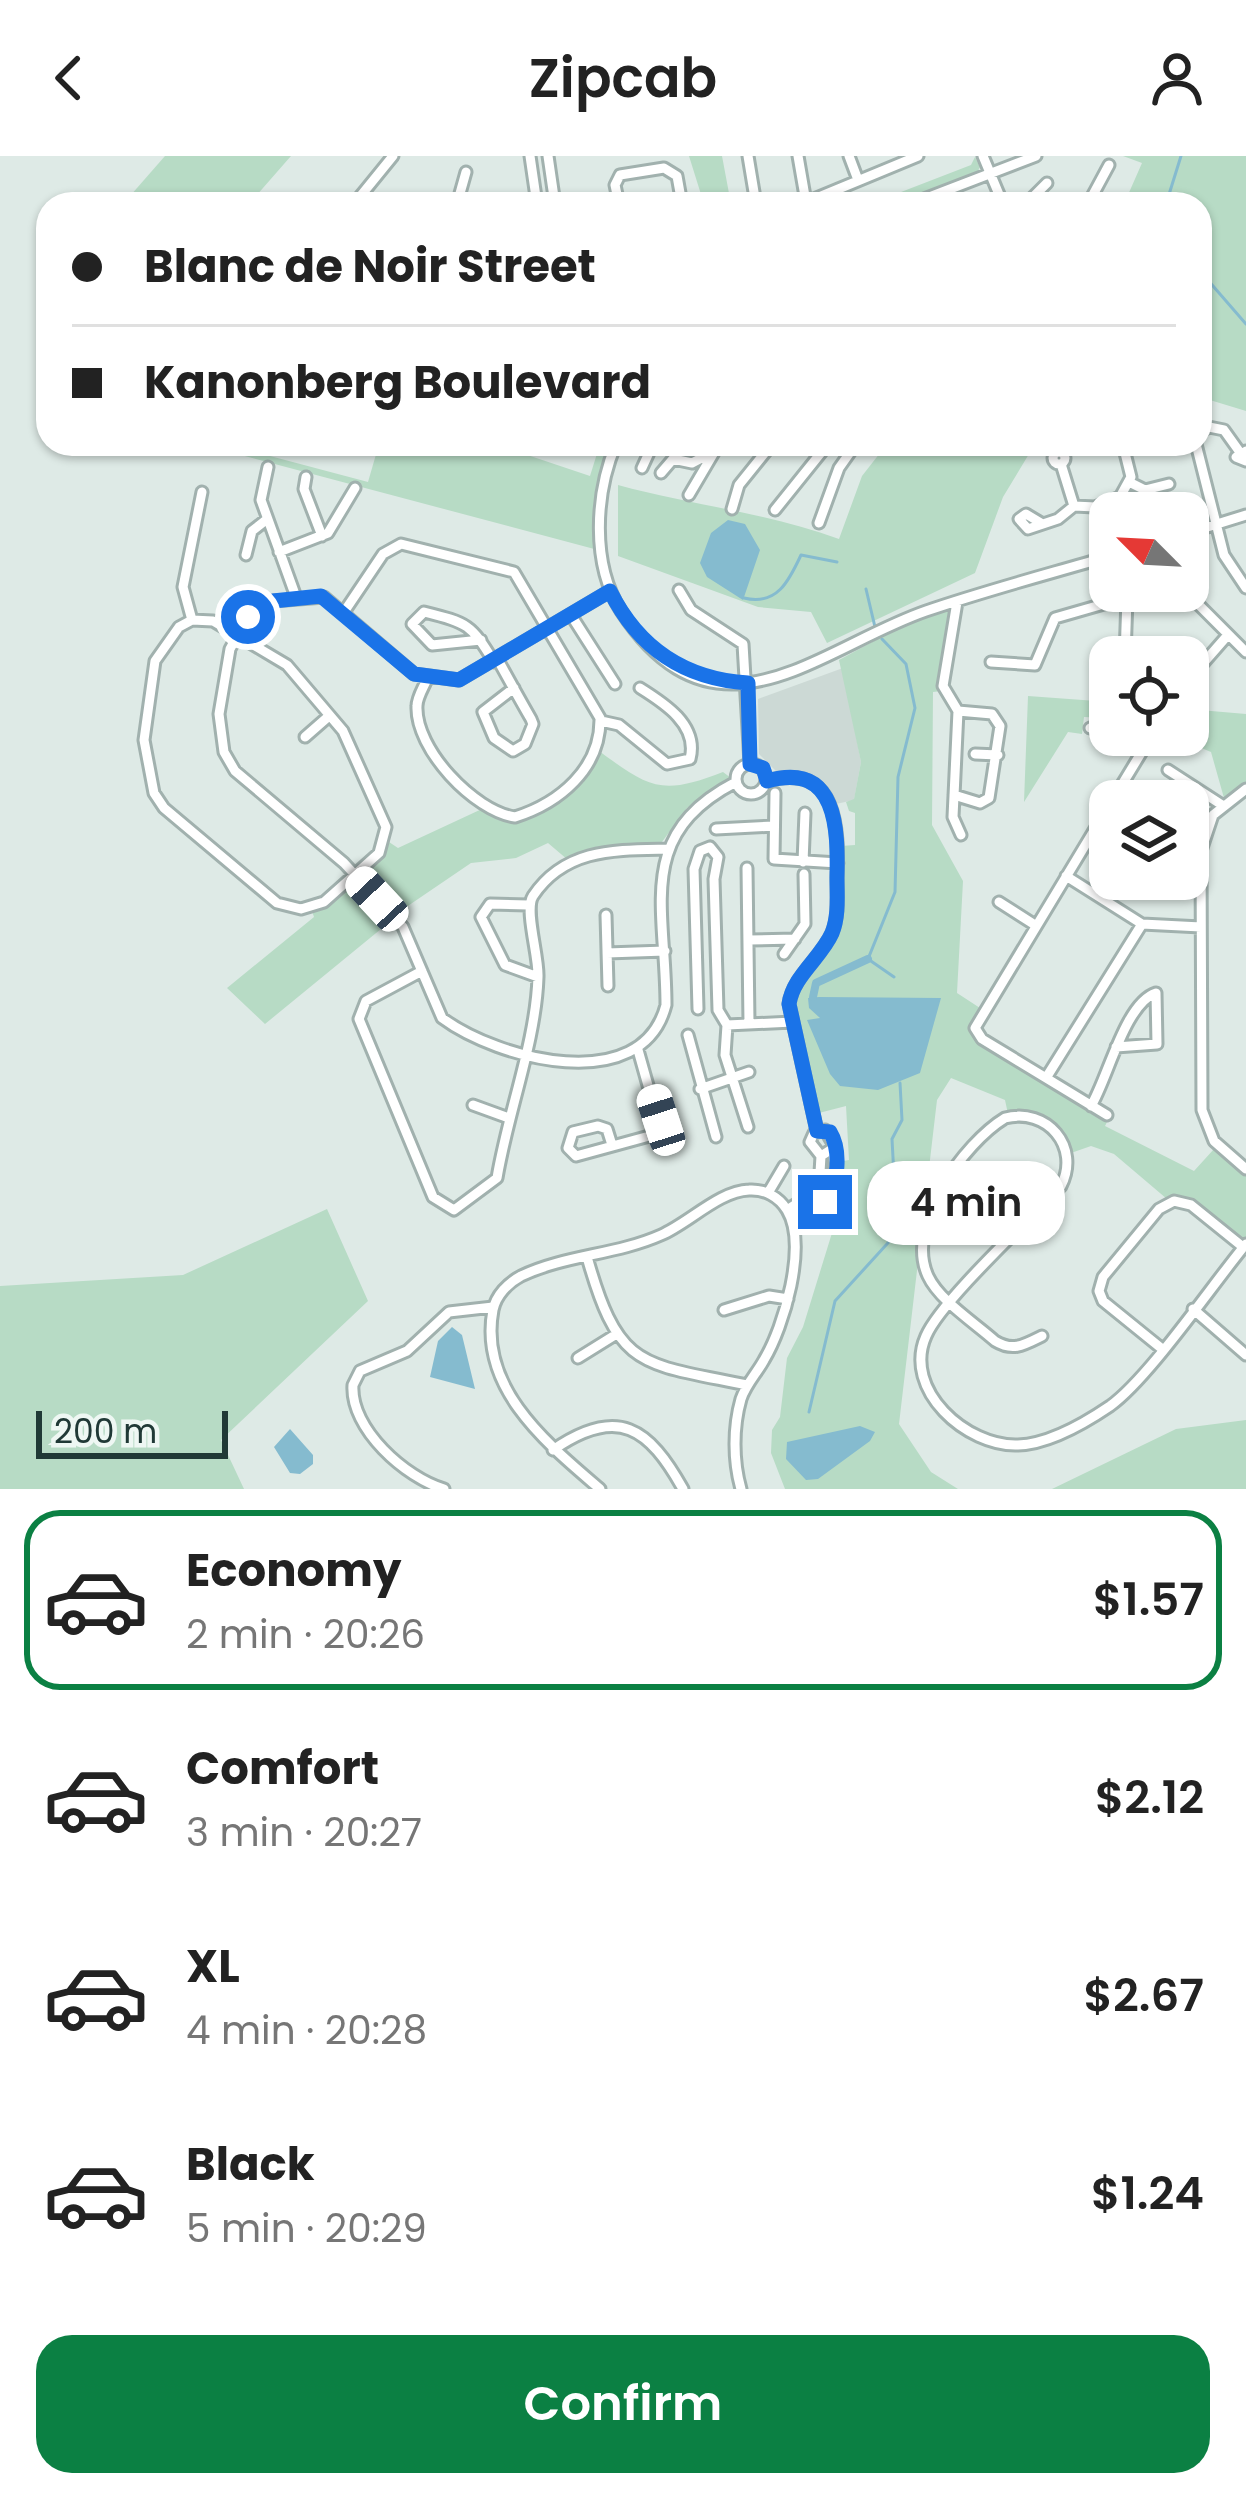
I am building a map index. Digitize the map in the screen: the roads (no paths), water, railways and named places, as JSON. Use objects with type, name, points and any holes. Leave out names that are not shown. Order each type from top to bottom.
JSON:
[{"type":"street","points":[[364,192],[393,156]]},
{"type":"street","points":[[530,156],[535,192]]},
{"type":"street","points":[[548,156],[553,192]]},
{"type":"street","points":[[748,156],[755,192]]},
{"type":"street","points":[[798,156],[803,192]]},
{"type":"street","points":[[849,156],[858,180]]},
{"type":"street","points":[[830,192],[918,156]]},
{"type":"street","points":[[983,156],[998,192]]},
{"type":"street","points":[[942,192],[1036,156]]},
{"type":"street","points":[[1094,192],[1109,165]]},
{"type":"street","points":[[618,192],[617,177],[660,168],[674,173],[679,192]]},
{"type":"street","points":[[460,192],[466,172]]},
{"type":"street","points":[[1039,192],[1047,184]]},
{"type":"street","points":[[1212,428],[1224,430],[1244,454]]},
{"type":"street","points":[[613,456],[601,509],[610,591],[633,630],[668,660],[701,676],[748,683],[805,670],[922,612],[1089,562]]},
{"type":"street","points":[[641,468],[647,456]]},
{"type":"street","points":[[661,472],[673,459],[692,463],[703,456]]},
{"type":"street","points":[[689,495],[711,456]]},
{"type":"street","points":[[732,509],[739,485],[762,456]]},
{"type":"street","points":[[776,510],[819,456]]},
{"type":"street","points":[[819,523],[848,456]]},
{"type":"street","points":[[1041,523],[1058,519],[1074,506],[1116,500],[1129,482],[1130,456]]},
{"type":"street","points":[[1199,456],[1228,564],[1246,588]]},
{"type":"street","points":[[1061,464],[1074,506]]},
{"type":"street","points":[[268,467],[261,494],[266,520],[296,597]]},
{"type":"street","points":[[306,477],[304,489],[322,536]]},
{"type":"street","points":[[1129,482],[1145,490],[1169,484]]},
{"type":"street","points":[[279,552],[322,536],[356,488]]},
{"type":"street","points":[[195,619],[183,587],[202,492]]},
{"type":"street","points":[[1209,527],[1246,514]]},
{"type":"street","points":[[246,555],[252,531],[266,520]]},
{"type":"street","points":[[344,612],[383,554],[410,544],[512,571],[601,722]]},
{"type":"street","points":[[679,590],[691,610],[740,640],[748,683],[750,764]]},
{"type":"street","points":[[610,591],[466,679],[427,679],[409,670],[321,596],[296,597],[258,609],[236,635],[219,720],[229,764],[356,875],[403,927],[445,1021],[567,1065],[638,1050],[665,1010],[667,849],[692,808],[736,782]]},
{"type":"street","points":[[958,602],[943,686],[958,711],[953,820],[961,835]]},
{"type":"street","points":[[991,662],[1038,662],[1055,618],[1089,609]]},
{"type":"street","points":[[481,640],[433,645],[412,624],[424,612],[470,625],[481,640],[496,661],[514,688],[533,724],[525,744],[513,751],[494,738],[483,712],[514,688]]},
{"type":"street","points":[[1205,612],[1246,652]]},
{"type":"street","points":[[571,615],[615,684]]},
{"type":"street","points":[[195,619],[236,635],[283,662],[346,736],[386,831],[382,849],[313,907],[283,906],[157,800],[143,740],[155,662],[179,627],[195,619]]},
{"type":"street","points":[[1209,656],[1227,636]]},
{"type":"street","points":[[427,679],[418,712],[441,766],[471,799],[505,815],[520,816],[568,794],[601,722]]},
{"type":"street","points":[[601,722],[619,725],[667,764],[689,759],[691,741],[679,717],[640,688]]},
{"type":"street","points":[[954,795],[987,800],[998,755],[998,718],[958,711]]},
{"type":"street","points":[[305,737],[329,716]]},
{"type":"street","points":[[975,754],[998,755]]},
{"type":"street","points":[[767,781],[763,768],[750,764],[738,771],[736,782],[742,792],[754,794],[767,781],[798,779],[826,797],[837,819],[833,929],[792,991],[793,1022],[817,1131],[810,1145],[820,1156],[820,1189],[789,1215]]},
{"type":"street","points":[[1168,770],[1222,805]]},
{"type":"street","points":[[1209,825],[1222,805],[1246,789]]},
{"type":"street","points":[[775,793],[774,859],[804,868],[838,863]]},
{"type":"street","points":[[784,954],[806,922],[805,813]]},
{"type":"street","points":[[716,829],[774,826]]},
{"type":"street","points":[[1089,839],[975,1028],[982,1039],[1107,1115]]},
{"type":"street","points":[[698,1009],[694,869],[699,853],[707,847],[718,857],[714,879],[717,1000],[727,1025],[724,1051],[748,1126]]},
{"type":"street","points":[[422,971],[365,1001],[358,1015],[439,1206],[461,1208],[494,1183],[506,1117],[526,1053],[538,977],[528,905],[550,875],[584,854],[667,849]]},
{"type":"street","points":[[747,868],[748,1023]]},
{"type":"street","points":[[1066,876],[1142,924],[1201,927]]},
{"type":"street","points":[[1201,900],[1204,1117],[1218,1147],[1246,1169]]},
{"type":"street","points":[[999,902],[1035,925]]},
{"type":"street","points":[[528,905],[490,904],[481,917],[505,965],[538,977]]},
{"type":"street","points":[[606,915],[608,986]]},
{"type":"street","points":[[1046,1078],[1142,924]]},
{"type":"street","points":[[749,940],[795,939]]},
{"type":"street","points":[[607,953],[665,951]]},
{"type":"street","points":[[1091,1106],[1116,1047],[1146,997],[1156,993],[1157,1044],[1116,1047]]},
{"type":"street","points":[[727,1025],[793,1022]]},
{"type":"street","points":[[688,1035],[716,1137]]},
{"type":"street","points":[[612,1145],[607,1129],[598,1126],[573,1132],[568,1148],[576,1156],[612,1145],[660,1128],[638,1050]]},
{"type":"street","points":[[700,1089],[749,1072]]},
{"type":"street","points":[[473,1105],[506,1117]]},
{"type":"street","points":[[1042,1336],[1019,1347],[1002,1345],[953,1302],[926,1269],[933,1197],[997,1124],[1015,1116],[1034,1118],[1065,1144],[1064,1180],[953,1302],[926,1337],[924,1377],[953,1420],[995,1443],[1040,1442],[1112,1405],[1161,1348],[1245,1246],[1191,1205],[1174,1201],[1159,1209],[1103,1277],[1099,1291],[1103,1301],[1161,1348]]},
{"type":"street","points":[[789,1215],[830,1196],[836,1174],[832,1135],[817,1131]]},
{"type":"street","points":[[820,1156],[833,1151]]},
{"type":"street","points":[[768,1193],[784,1166]]},
{"type":"street","points":[[444,1489],[408,1473],[358,1411],[353,1385],[360,1372],[407,1351],[449,1312],[493,1307],[515,1279],[665,1233],[733,1192],[768,1193],[789,1215],[788,1299],[774,1341],[747,1385],[736,1432],[742,1489]]},
{"type":"street","points":[[586,1257],[615,1335],[654,1366],[747,1385]]},
{"type":"street","points":[[724,1310],[769,1296],[788,1299]]},
{"type":"street","points":[[493,1307],[502,1377],[524,1418],[600,1489]]},
{"type":"street","points":[[1193,1309],[1246,1354]]},
{"type":"street","points":[[578,1358],[615,1335]]},
{"type":"street","points":[[553,1450],[590,1432],[634,1429],[660,1448],[683,1489]]},
{"type":"water","points":[[728,520],[745,524],[760,550],[743,600],[707,577],[700,563],[711,533]]},
{"type":"water","points":[[808,998],[941,998],[920,1073],[878,1090],[840,1086],[807,1020],[820,1018],[809,1008]]},
{"type":"water","points":[[452,1327],[462,1335],[475,1389],[430,1377],[438,1341]]},
{"type":"water","points":[[860,1426],[875,1432],[870,1441],[818,1479],[806,1480],[786,1459],[787,1442]]},
{"type":"water","points":[[290,1429],[313,1455],[313,1464],[300,1474],[290,1473],[274,1447]]},
{"type":"waterway","points":[[1170,192],[1181,156]]},
{"type":"waterway","points":[[1212,285],[1246,324]]},
{"type":"waterway","points":[[744,598],[773,595],[801,555],[837,562]]},
{"type":"waterway","points":[[866,589],[875,627]]},
{"type":"waterway","points":[[882,639],[906,664],[915,708],[898,777],[895,892],[868,959],[894,977]]},
{"type":"waterway","points":[[813,997],[816,983],[868,959]]},
{"type":"waterway","points":[[809,1412],[835,1301],[897,1233],[892,1139],[902,1120],[900,1083]]}]
